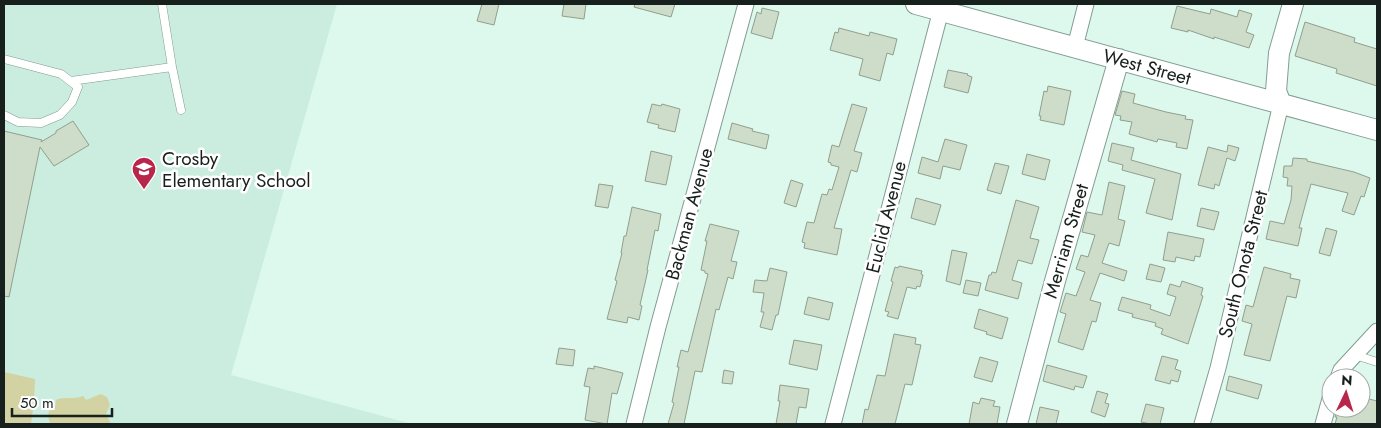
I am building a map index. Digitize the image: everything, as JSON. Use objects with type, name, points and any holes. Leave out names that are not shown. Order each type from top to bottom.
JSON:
[{"type":"street","name":"Backman Avenue","points":[[634,424],[658,327],[746,4]]},
{"type":"street","name":"West Street","points":[[916,4],[1377,130]]},
{"type":"street","points":[[1075,47],[1086,4]]},
{"type":"street","points":[[1281,104],[1276,91],[1279,53],[1293,4]]},
{"type":"street","name":"Euclid Avenue","points":[[833,424],[941,10]]},
{"type":"street","name":"Merriam Street","points":[[1017,424],[1054,281],[1119,59]]},
{"type":"street","name":"South Onota Street","points":[[1202,424],[1218,368],[1281,104]]},
{"type":"street","points":[[1343,368],[1377,331]]},
{"type":"lane","points":[[162,4],[181,110]]},
{"type":"lane","points":[[4,59],[61,74],[78,87],[72,102],[60,115],[41,123],[18,122],[4,115]]},
{"type":"lane","points":[[71,81],[172,67]]},
{"type":"lane","points":[[1355,355],[1377,362]]},
{"type":"shaded area","name":"Crosby Elementary School","points":[[4,4],[337,4],[231,375],[412,424],[4,424]]},
{"type":"green space","points":[[4,372],[35,379],[31,424],[4,424]]},
{"type":"green space","points":[[101,394],[107,397],[110,405],[106,414],[111,424],[50,424],[49,411],[55,408],[56,400],[83,396],[86,400]]},
{"type":"building","points":[[482,4],[499,4],[494,25],[477,21]]},
{"type":"building","points":[[564,4],[586,4],[584,19],[562,16]]},
{"type":"building","points":[[635,4],[675,4],[671,17],[634,7]]},
{"type":"building","points":[[1177,6],[1210,14],[1211,9],[1237,17],[1239,10],[1252,14],[1246,32],[1254,35],[1249,48],[1188,30],[1188,32],[1171,28]]},
{"type":"building","points":[[762,8],[779,12],[772,39],[751,33],[757,12],[761,14]]},
{"type":"building","points":[[1305,22],[1355,38],[1354,42],[1377,49],[1377,86],[1336,73],[1337,69],[1295,56]]},
{"type":"building","points":[[839,28],[869,36],[870,32],[897,39],[893,55],[887,53],[880,81],[859,75],[863,59],[830,50],[835,32],[838,33]]},
{"type":"building","points":[[948,70],[968,74],[972,77],[968,93],[944,87]]},
{"type":"building","points":[[1048,86],[1071,91],[1064,125],[1040,120],[1041,116],[1039,116],[1044,91],[1047,92]]},
{"type":"building","points":[[1122,91],[1135,94],[1133,103],[1186,116],[1185,119],[1193,120],[1187,149],[1176,147],[1177,143],[1158,139],[1157,142],[1129,134],[1132,122],[1120,120],[1121,116],[1115,115]]},
{"type":"building","points":[[652,104],[661,106],[662,104],[680,109],[675,132],[658,128],[659,125],[647,122]]},
{"type":"building","points":[[852,104],[867,108],[854,151],[862,153],[857,172],[851,170],[834,228],[842,229],[837,255],[804,248],[805,243],[802,242],[807,222],[814,223],[822,194],[827,195],[829,189],[832,190],[839,167],[828,162],[832,145],[839,147]]},
{"type":"building","points":[[73,121],[89,145],[54,166],[40,147],[9,297],[4,296],[4,131],[42,140],[41,142]]},
{"type":"building","points":[[732,123],[769,135],[766,149],[728,139]]},
{"type":"building","points":[[945,139],[967,145],[960,170],[943,166],[940,179],[918,173],[922,157],[938,162]]},
{"type":"building","points":[[1112,143],[1134,148],[1131,160],[1181,174],[1172,220],[1146,213],[1155,179],[1122,170],[1123,165],[1108,161]]},
{"type":"building","points":[[1228,145],[1239,148],[1235,161],[1227,158],[1219,186],[1215,184],[1214,189],[1198,185],[1208,147],[1227,152]]},
{"type":"building","points":[[651,151],[672,156],[666,185],[645,181]]},
{"type":"building","points":[[1027,154],[1050,160],[1045,180],[1022,174]]},
{"type":"building","points":[[1293,158],[1307,159],[1307,161],[1354,172],[1370,178],[1364,197],[1361,196],[1354,215],[1342,211],[1348,193],[1311,184],[1299,228],[1302,228],[1298,246],[1266,239],[1270,221],[1284,224],[1291,200],[1292,186],[1287,186],[1288,178],[1283,177],[1284,166],[1292,166]]},
{"type":"building","points":[[995,163],[1009,166],[1001,194],[987,190]]},
{"type":"building","points":[[791,180],[803,184],[796,207],[784,203]]},
{"type":"building","points":[[1109,182],[1125,186],[1118,219],[1125,221],[1119,246],[1109,243],[1102,263],[1127,271],[1124,281],[1100,273],[1090,300],[1101,303],[1096,322],[1092,321],[1083,350],[1058,342],[1066,314],[1060,312],[1066,293],[1076,296],[1085,272],[1076,269],[1081,255],[1088,257],[1095,235],[1082,232],[1087,212],[1102,215]]},
{"type":"building","points":[[599,184],[613,186],[608,208],[595,206]]},
{"type":"building","points":[[916,198],[941,205],[935,225],[911,218]]},
{"type":"building","points":[[1016,200],[1039,207],[1030,238],[1039,240],[1032,264],[1018,260],[1012,280],[1022,283],[1018,299],[985,290],[989,275],[992,272],[996,273]]},
{"type":"building","points":[[632,207],[661,214],[658,231],[655,230],[640,305],[642,306],[639,320],[628,317],[627,323],[607,319]]},
{"type":"building","points":[[1201,208],[1219,212],[1214,230],[1197,226]]},
{"type":"building","points":[[710,224],[739,231],[731,261],[737,262],[733,279],[728,277],[719,310],[716,309],[702,372],[695,371],[684,424],[668,424],[674,403],[672,402],[681,350],[688,352],[708,274],[701,270],[707,241],[705,241]]},
{"type":"building","points":[[1326,228],[1337,231],[1330,256],[1319,253]]},
{"type":"building","points":[[1168,232],[1204,239],[1200,257],[1195,256],[1194,261],[1176,257],[1175,262],[1163,260]]},
{"type":"building","points":[[952,250],[967,253],[960,285],[946,281]]},
{"type":"building","points":[[1150,264],[1165,268],[1161,282],[1146,279]]},
{"type":"building","points":[[899,266],[922,271],[921,274],[923,275],[920,287],[917,286],[916,289],[907,287],[898,319],[887,316],[889,312],[885,311],[895,267],[898,268]]},
{"type":"building","points":[[1264,267],[1291,274],[1290,278],[1300,280],[1296,298],[1287,296],[1270,361],[1244,355],[1252,324],[1242,321],[1246,305],[1253,307]]},
{"type":"building","points":[[770,268],[787,272],[778,315],[776,315],[772,330],[760,327],[764,312],[761,312],[764,293],[753,292],[755,280],[767,281]]},
{"type":"building","points":[[966,280],[981,283],[978,296],[963,293]]},
{"type":"building","points":[[1182,281],[1203,288],[1201,295],[1203,296],[1188,344],[1161,334],[1163,329],[1155,326],[1156,323],[1132,317],[1133,314],[1118,310],[1122,297],[1151,305],[1150,309],[1170,316],[1176,297],[1167,294],[1170,284],[1180,287]]},
{"type":"building","points":[[808,297],[833,303],[829,320],[804,314]]},
{"type":"building","points":[[979,309],[1008,318],[1002,339],[974,328]]},
{"type":"building","points":[[894,334],[916,338],[915,344],[921,345],[912,385],[905,384],[895,424],[862,424],[865,409],[868,410],[877,375],[885,376]]},
{"type":"building","points":[[794,340],[822,345],[817,370],[789,364]]},
{"type":"building","points":[[559,348],[575,350],[573,366],[556,364]]},
{"type":"building","points":[[1162,356],[1178,360],[1175,369],[1181,371],[1178,382],[1171,380],[1170,384],[1155,380]]},
{"type":"building","points":[[980,357],[998,362],[992,382],[974,377]]},
{"type":"building","points":[[1047,365],[1087,376],[1083,388],[1075,386],[1074,390],[1043,381]]},
{"type":"building","points":[[594,366],[623,373],[617,394],[612,393],[607,424],[585,420],[590,387],[584,386],[588,368],[594,369]]},
{"type":"building","points":[[724,370],[734,372],[732,384],[722,383]]},
{"type":"building","points":[[1229,376],[1262,385],[1258,399],[1226,390]]},
{"type":"building","points":[[780,385],[809,389],[806,408],[799,407],[796,424],[776,424],[780,401],[778,401]]},
{"type":"building","points":[[1097,391],[1108,394],[1105,403],[1109,404],[1105,417],[1091,412]]},
{"type":"building","points":[[981,398],[995,401],[993,406],[1000,407],[997,424],[969,424],[973,402],[979,404]]},
{"type":"building","points":[[1371,400],[1377,401],[1377,424],[1335,424],[1337,418],[1371,418]]},
{"type":"building","points":[[1146,404],[1164,408],[1160,424],[1141,422]]},
{"type":"building","points":[[1040,407],[1059,411],[1056,424],[1036,424]]},
{"type":"place","name":"Crosby Elementary School","points":[[144,190]]}]
